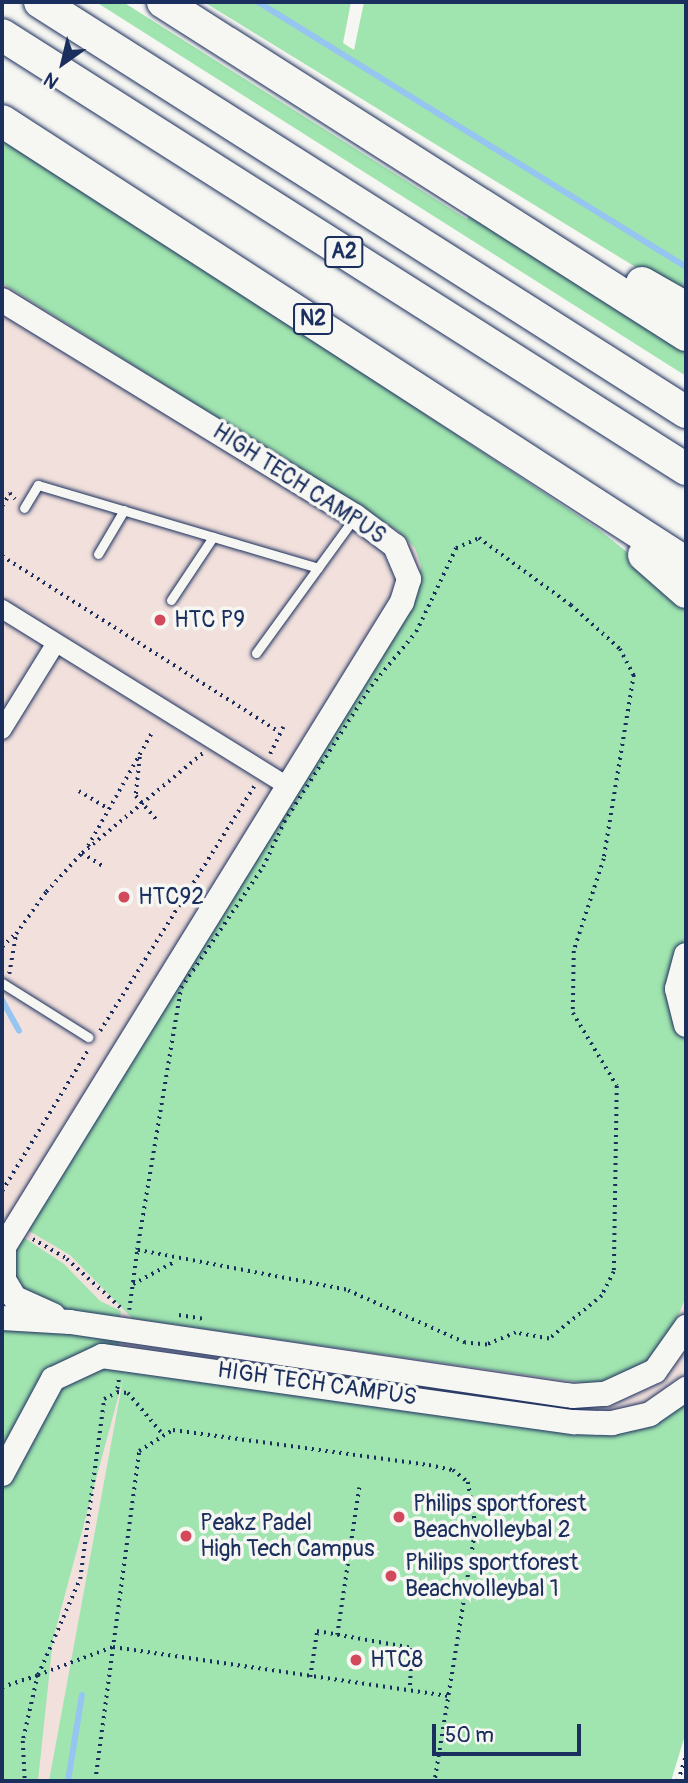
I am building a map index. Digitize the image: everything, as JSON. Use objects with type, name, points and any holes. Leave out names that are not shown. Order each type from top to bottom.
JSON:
[{"type":"highway","name":"A2","points":[[40,2],[686,412]]},
{"type":"highway","points":[[163,2],[686,335]]},
{"type":"highway","name":"A2","points":[[2,35],[686,469]]},
{"type":"highway","name":"N2","points":[[2,121],[686,563]]},
{"type":"highway","points":[[490,210],[614,266],[686,308]]},
{"type":"highway","name":"N2","points":[[512,452],[522,471],[686,592]]},
{"type":"street","name":"HIGH TECH CAMPUS","points":[[2,300],[355,516],[395,546],[409,579],[406,592],[7,1242]]},
{"type":"street","points":[[2,609],[288,786]]},
{"type":"street","points":[[2,730],[56,643]]},
{"type":"street","points":[[686,955],[677,989],[686,1025]]},
{"type":"street","points":[[7,1242],[4,1280],[15,1298],[70,1322]]},
{"type":"street","name":"HIGH TECH CAMPUS","points":[[2,1318],[70,1322],[228,1348],[573,1396],[605,1394],[655,1371],[686,1327]]},
{"type":"street","name":"HIGH TECH CAMPUS","points":[[2,1474],[53,1379],[102,1356],[574,1422],[612,1423],[650,1414],[686,1390]]},
{"type":"lane","points":[[24,508],[38,485],[318,568]]},
{"type":"lane","points":[[98,554],[124,510]]},
{"type":"lane","points":[[256,653],[355,516]]},
{"type":"lane","points":[[171,600],[213,537]]},
{"type":"lane","points":[[3,983],[88,1037]]},
{"type":"path","points":[[133,1284],[176,1261],[346,1290],[477,1345],[516,1333],[549,1339],[610,1287],[618,1096],[612,1069],[573,1013],[574,951],[604,859],[634,675],[620,649],[571,605],[479,538],[456,548],[416,632],[371,686],[177,997],[138,1250],[176,1261]]},
{"type":"path","points":[[2,556],[279,732]]},
{"type":"path","points":[[158,821],[143,808],[136,777],[160,706]]},
{"type":"path","points":[[2,1191],[264,771],[283,727]]},
{"type":"path","points":[[2,947],[16,934],[84,851],[150,734]]},
{"type":"path","points":[[84,851],[143,808],[196,764],[213,739]]},
{"type":"path","points":[[79,791],[109,809]]},
{"type":"path","points":[[84,851],[104,867]]},
{"type":"path","points":[[3,983],[16,934]]},
{"type":"path","points":[[7,1242],[67,1259],[100,1295],[139,1311]]},
{"type":"path","points":[[171,1316],[201,1317],[219,1327],[228,1348]]},
{"type":"path","points":[[24,1781],[23,1741],[38,1675],[80,1579],[104,1399],[117,1392]]},
{"type":"path","points":[[95,1781],[136,1464],[148,1441],[173,1430],[453,1470],[468,1482],[476,1503],[435,1781]]},
{"type":"path","points":[[337,1635],[359,1488]]},
{"type":"path","points":[[310,1676],[317,1631],[412,1648],[410,1690]]},
{"type":"path","points":[[2,1687],[113,1647],[448,1696]]},
{"type":"path","points":[[678,1781],[686,1755]]},
{"type":"shaded area","points":[[2,215],[653,627],[686,1081],[686,1561],[614,1781],[2,1781]]},
{"type":"green space","points":[[96,2],[123,2],[467,219],[472,211],[686,347],[686,376]]},
{"type":"green space","points":[[204,2],[351,2],[343,43],[354,50],[364,2],[686,2],[686,298]]},
{"type":"green space","points":[[2,132],[598,529],[686,599],[686,941],[678,952],[686,1034],[686,1296],[671,1334],[637,1371],[598,1385],[133,1319],[70,1255],[24,1228],[414,601],[421,566],[415,548],[398,531],[2,283]]},
{"type":"green space","points":[[20,1235],[64,1264],[100,1301],[121,1311],[120,1318],[41,1306],[18,1288],[12,1249]]},
{"type":"green space","points":[[2,1326],[120,1340],[117,1351],[95,1350],[2,1457]]},
{"type":"green space","points":[[99,1364],[651,1424],[686,1403],[686,1732],[671,1781],[49,1781],[123,1379],[53,1639],[38,1781],[2,1781],[2,1485],[29,1450],[47,1404],[72,1379]]},
{"type":"waterway","points":[[258,2],[686,267]]},
{"type":"waterway","points":[[2,1000],[19,1031]]},
{"type":"waterway","points":[[68,1781],[82,1695]]},
{"type":"place","name":"HTC P9","points":[[160,620]]},
{"type":"place","name":"HTC92","points":[[124,897]]},
{"type":"place","name":"Philips sportforest Beachvolleybal 2","points":[[399,1517]]},
{"type":"place","name":"Peakz Padel High Tech Campus","points":[[186,1536]]},
{"type":"place","name":"Philips sportforest Beachvolleybal 1","points":[[391,1576]]},
{"type":"place","name":"HTC8","points":[[356,1660]]}]
